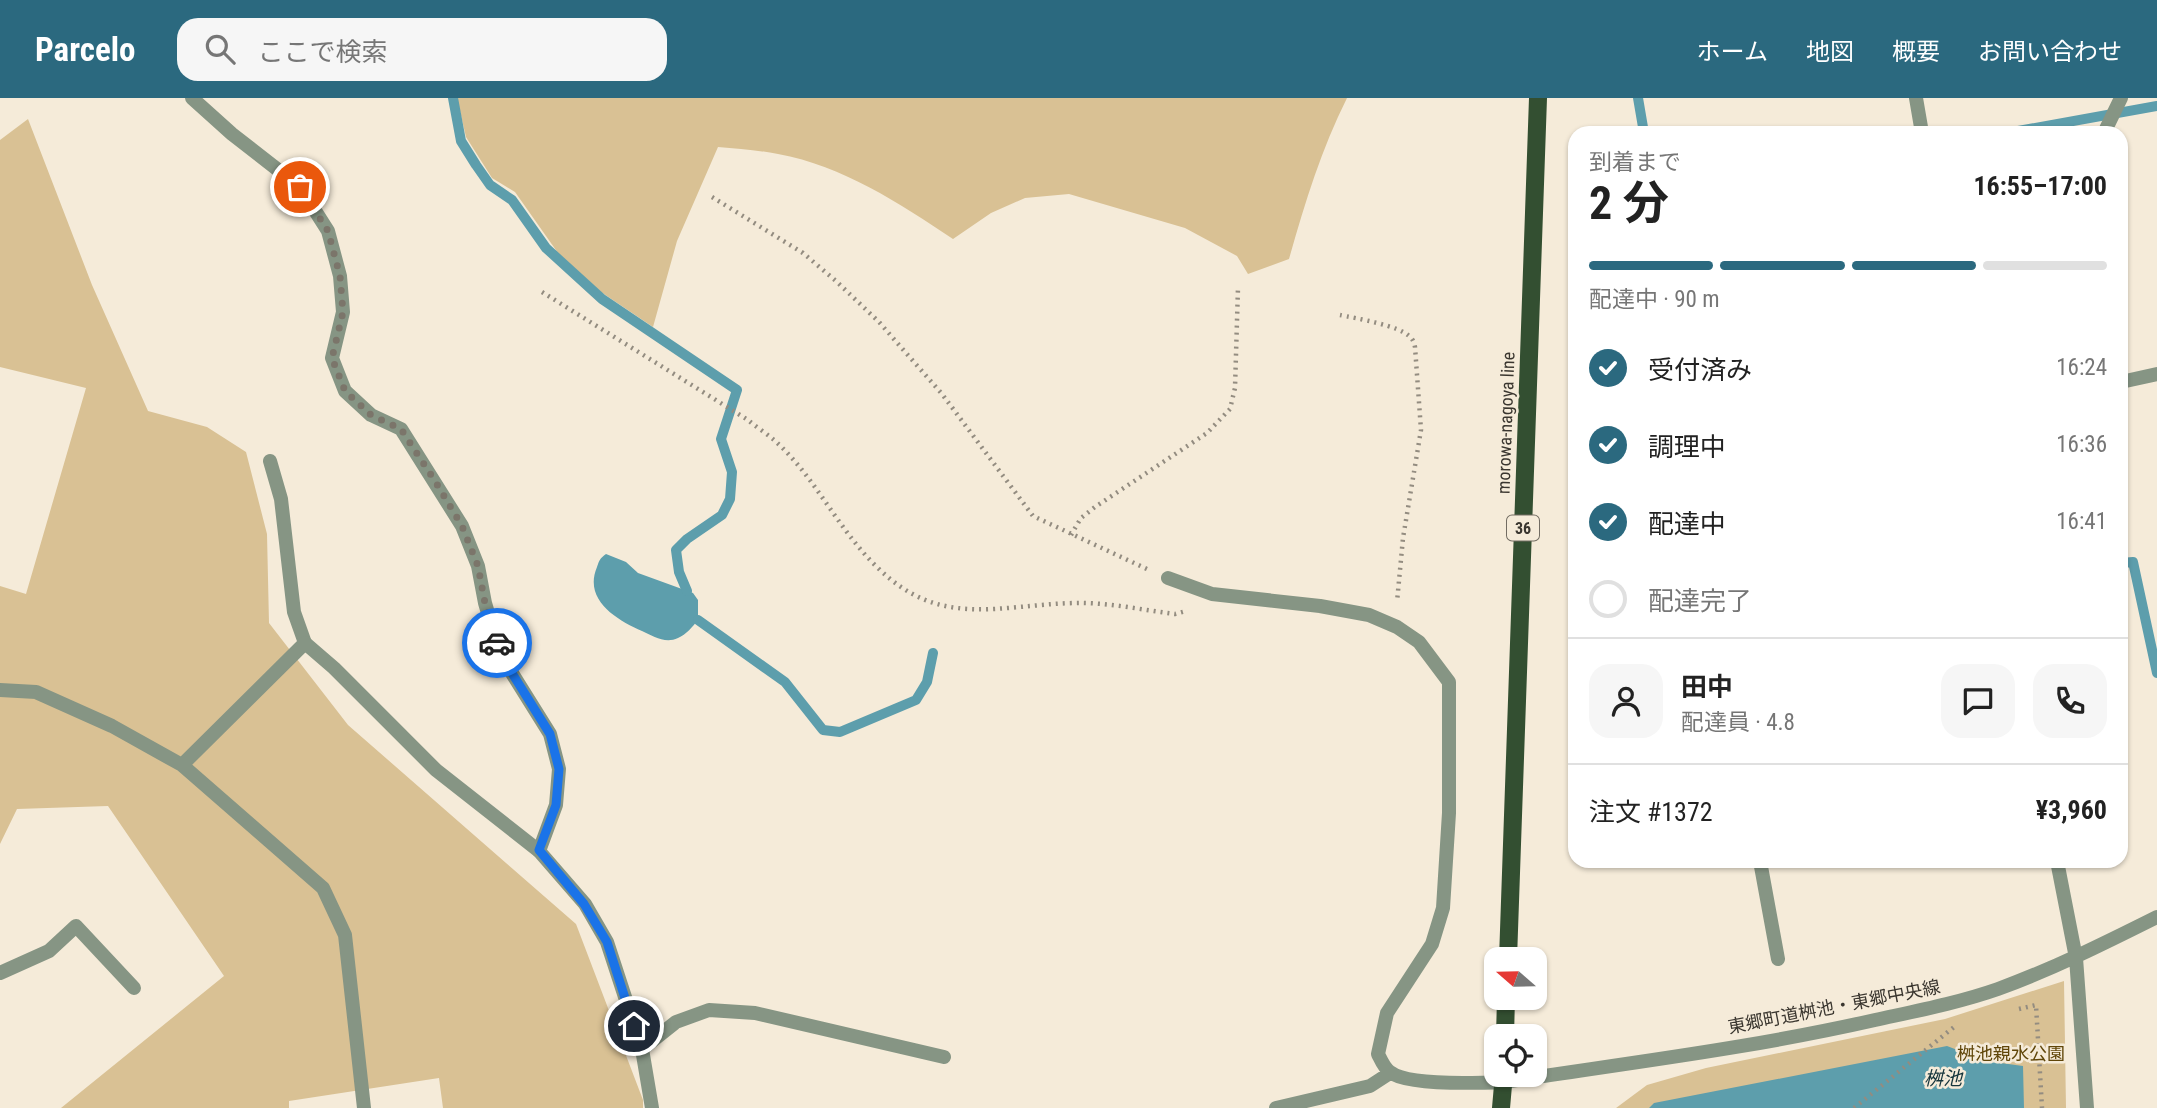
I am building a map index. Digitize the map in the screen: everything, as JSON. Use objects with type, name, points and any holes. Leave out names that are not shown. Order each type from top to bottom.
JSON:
[{"type":"main road","name":"morowa-nagoya line","points":[[1508,947],[1538,98]]},
{"type":"main road","points":[[1501,1108],[1503,1087]]},
{"type":"street","points":[[192,98],[232,134],[300,187],[328,231],[340,276],[343,312],[332,358],[345,391],[371,415],[401,429],[462,526],[478,566],[496,640],[510,670],[550,734],[559,769],[556,805],[539,850]]},
{"type":"street","points":[[1916,98],[1921,126]]},
{"type":"street","points":[[2107,126],[2121,98]]},
{"type":"street","points":[[2128,380],[2157,374]]},
{"type":"street","points":[[270,461],[281,499],[294,612],[305,643],[334,668],[436,770],[539,850],[584,904],[607,942],[642,1049],[652,1108]]},
{"type":"street","points":[[1168,578],[1212,594],[1320,606],[1370,615],[1419,642],[1449,682],[1449,813],[1443,908],[1432,944],[1387,1013],[1378,1054],[1390,1073],[1370,1086],[1276,1108]]},
{"type":"street","points":[[182,765],[305,643]]},
{"type":"street","points":[[0,691],[36,692],[112,726],[182,765],[323,888],[345,935],[363,1108]]},
{"type":"street","points":[[1761,868],[1778,959]]},
{"type":"street","points":[[2058,868],[2076,958],[2087,1108]]},
{"type":"street","name":"東郷町道桝池・東郷中央線","points":[[1547,1073],[1651,1061],[1825,1032],[1952,1003],[1997,990],[2076,958],[2157,916]]},
{"type":"street","points":[[0,973],[49,951],[76,926],[134,989]]},
{"type":"street","points":[[642,1049],[676,1022],[709,1010],[755,1013],[944,1057]]},
{"type":"street","name":"東郷町道桝池・東郷中央線","points":[[1390,1073],[1416,1080],[1484,1078]]},
{"type":"path","points":[[712,197],[803,253],[879,322],[942,394],[1033,516],[1168,578]]},
{"type":"path","points":[[1071,535],[1081,519],[1095,507],[1207,433],[1230,409],[1236,388],[1238,287]]},
{"type":"path","points":[[542,292],[775,440],[853,541],[879,570],[912,595],[943,607],[971,611],[1077,603],[1175,614],[1193,608],[1212,594]]},
{"type":"path","points":[[1340,315],[1375,322],[1402,332],[1410,336],[1415,347],[1421,430],[1392,625]]},
{"type":"path","points":[[2011,1010],[2036,1005],[2042,1108]]},
{"type":"path","points":[[1854,1108],[1960,1022]]},
{"type":"green space","points":[[457,98],[1347,98],[1321,157],[1289,259],[1248,274],[1237,256],[1185,228],[1069,194],[1025,198],[991,213],[953,239],[891,199],[825,167],[778,154],[718,147],[677,241],[653,327],[601,292],[558,253],[515,192],[492,178],[466,137]]},
{"type":"green space","points":[[28,119],[92,285],[148,411],[207,427],[246,452],[267,534],[269,623],[348,725],[576,924],[643,1100],[643,1108],[443,1108],[439,1078],[289,1101],[289,1108],[61,1108],[224,976],[108,806],[17,809],[0,844],[0,586],[26,594],[86,388],[0,367],[0,140]]},
{"type":"green space","name":"桝池親水公園","points":[[2064,981],[2066,1108],[1616,1108],[1647,1085],[1706,1068],[1945,1019]]},
{"type":"water","points":[[606,554],[626,562],[638,573],[693,593],[698,600],[698,620],[684,635],[668,640],[650,635],[613,615],[598,599],[595,589],[597,567]]},
{"type":"water","name":"桝池","points":[[1947,1046],[1986,1061],[2023,1066],[2024,1108],[1649,1108],[1654,1103]]},
{"type":"waterway","points":[[453,98],[461,141],[490,185],[512,200],[546,248],[602,299],[737,390],[721,439],[732,472],[730,499],[722,515],[676,550],[679,572],[687,591]]},
{"type":"waterway","points":[[1638,98],[1643,126]]},
{"type":"waterway","points":[[2046,126],[2157,106]]},
{"type":"waterway","points":[[2128,562],[2133,562],[2157,673]]},
{"type":"waterway","points":[[698,620],[785,682],[823,730],[840,732],[916,700],[927,682],[933,653]]},
{"type":"way so far","points":[[300,187],[328,231],[340,276],[343,312],[332,358],[345,391],[371,415],[401,429],[435,481],[462,526],[478,566],[497,643]]},
{"type":"route","points":[[497,643],[510,670],[550,734],[559,769],[556,805],[539,850],[584,904],[607,942],[634,1026]]}]
